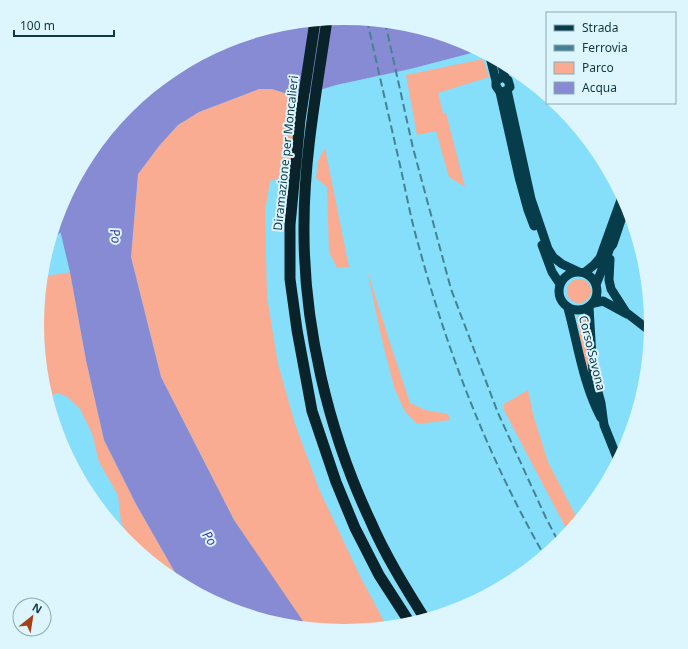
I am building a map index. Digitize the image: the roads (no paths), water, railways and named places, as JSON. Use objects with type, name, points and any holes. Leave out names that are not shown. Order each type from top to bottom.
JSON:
[{"type":"highway","name":"Diramazione per Moncalieri","points":[[326,26],[313,116],[306,182],[304,225],[305,279],[313,334],[327,405],[350,474],[370,521],[394,568],[422,614]]},
{"type":"highway","name":"Diramazione per Moncalieri","points":[[314,27],[300,120],[290,225],[290,279],[297,330],[312,411],[336,482],[355,528],[379,574],[406,617]]},
{"type":"main road","points":[[500,73],[508,80],[510,84],[504,91],[497,88],[500,73]]},
{"type":"main road","points":[[504,91],[531,199],[548,249],[553,257],[562,264],[589,276],[596,285],[605,290],[610,298],[627,314],[644,326]]},
{"type":"main road","points":[[504,91],[519,177],[528,210],[552,272],[560,284]]},
{"type":"main road","points":[[619,205],[600,258],[596,264],[582,272],[568,274],[558,289],[560,300],[568,308],[579,311],[603,301],[627,314]]},
{"type":"main road","points":[[623,215],[613,244],[609,266],[609,284],[614,295],[627,314]]},
{"type":"main road","points":[[592,305],[597,296],[596,285],[610,248],[613,244]]},
{"type":"main road","name":"Corso Savona","points":[[592,305],[593,374],[601,402],[604,425]]},
{"type":"main road","name":"Corso Savona","points":[[568,308],[593,404],[604,425],[615,452]]},
{"type":"water","name":"Po","points":[[344,25],[383,28],[422,35],[470,53],[410,69],[336,85],[297,97],[272,89],[259,89],[199,112],[178,125],[159,146],[138,174],[131,257],[161,377],[234,520],[303,621],[266,614],[229,601],[194,584],[174,571],[136,504],[104,440],[86,360],[70,272],[60,229],[75,192],[95,158],[106,142],[132,113],[162,87],[194,65],[229,48],[266,35],[305,28]]},
{"type":"waterway","points":[[61,225],[74,221]]},
{"type":"railway","points":[[368,26],[414,227],[430,287],[443,327],[488,444],[524,519],[541,550]]},
{"type":"railway","points":[[386,29],[413,148],[451,289],[498,413],[556,536]]}]
